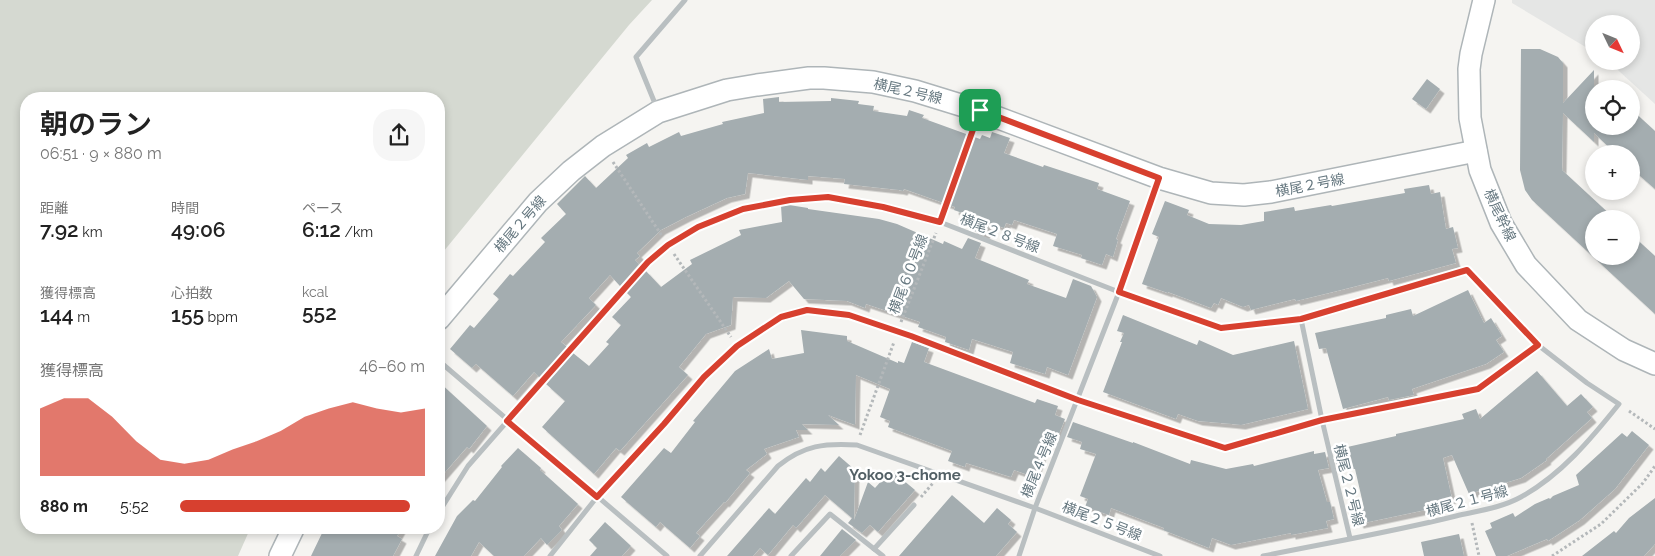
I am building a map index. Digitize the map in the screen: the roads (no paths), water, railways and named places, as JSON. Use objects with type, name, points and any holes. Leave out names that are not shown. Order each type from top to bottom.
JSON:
[{"type":"street","points":[[658,112],[636,56],[685,0]]},
{"type":"street","name":"横尾幹線","points":[[1484,0],[1469,69],[1470,118],[1482,177],[1501,223],[1526,265],[1578,320],[1624,350],[1655,364]]},
{"type":"street","name":"横尾２号線","points":[[445,312],[538,202],[557,183],[603,146],[658,112],[727,90],[809,78],[873,82],[916,91],[980,110],[1159,178],[1211,193],[1244,196],[1476,151]]},
{"type":"street","name":"横尾４号線","points":[[700,556],[778,466],[789,457],[806,449],[832,444],[856,445],[1035,508],[1119,292],[1159,178]]},
{"type":"street","name":"横尾２８号線","points":[[445,502],[468,466],[648,262],[668,245],[698,227],[743,209],[790,200],[828,197],[883,207],[940,222],[1119,292],[1221,328],[1301,319],[1467,270],[1538,345]]},
{"type":"street","points":[[550,556],[597,497],[704,377],[737,346],[781,317],[807,310],[849,315],[1078,400],[1225,448],[1322,420],[1478,389],[1538,345]]},
{"type":"street","name":"横尾２２号線","points":[[1301,319],[1322,420],[1350,538]]},
{"type":"street","name":"横尾２１号線","points":[[1263,556],[1427,524],[1492,508],[1520,497],[1554,474],[1591,440],[1619,404],[1587,383],[1538,345]]},
{"type":"street","points":[[445,366],[667,556]]},
{"type":"street","points":[[874,549],[914,505]]},
{"type":"street","points":[[1019,556],[1035,508]]},
{"type":"street","name":"横尾２５号線","points":[[1035,508],[1160,556]]},
{"type":"street","points":[[790,556],[830,514],[884,556]]},
{"type":"street","points":[[280,556],[291,534]]},
{"type":"street","points":[[416,556],[427,534]]},
{"type":"district","name":"Yokoo 3-chome","points":[[905,475]]}]
